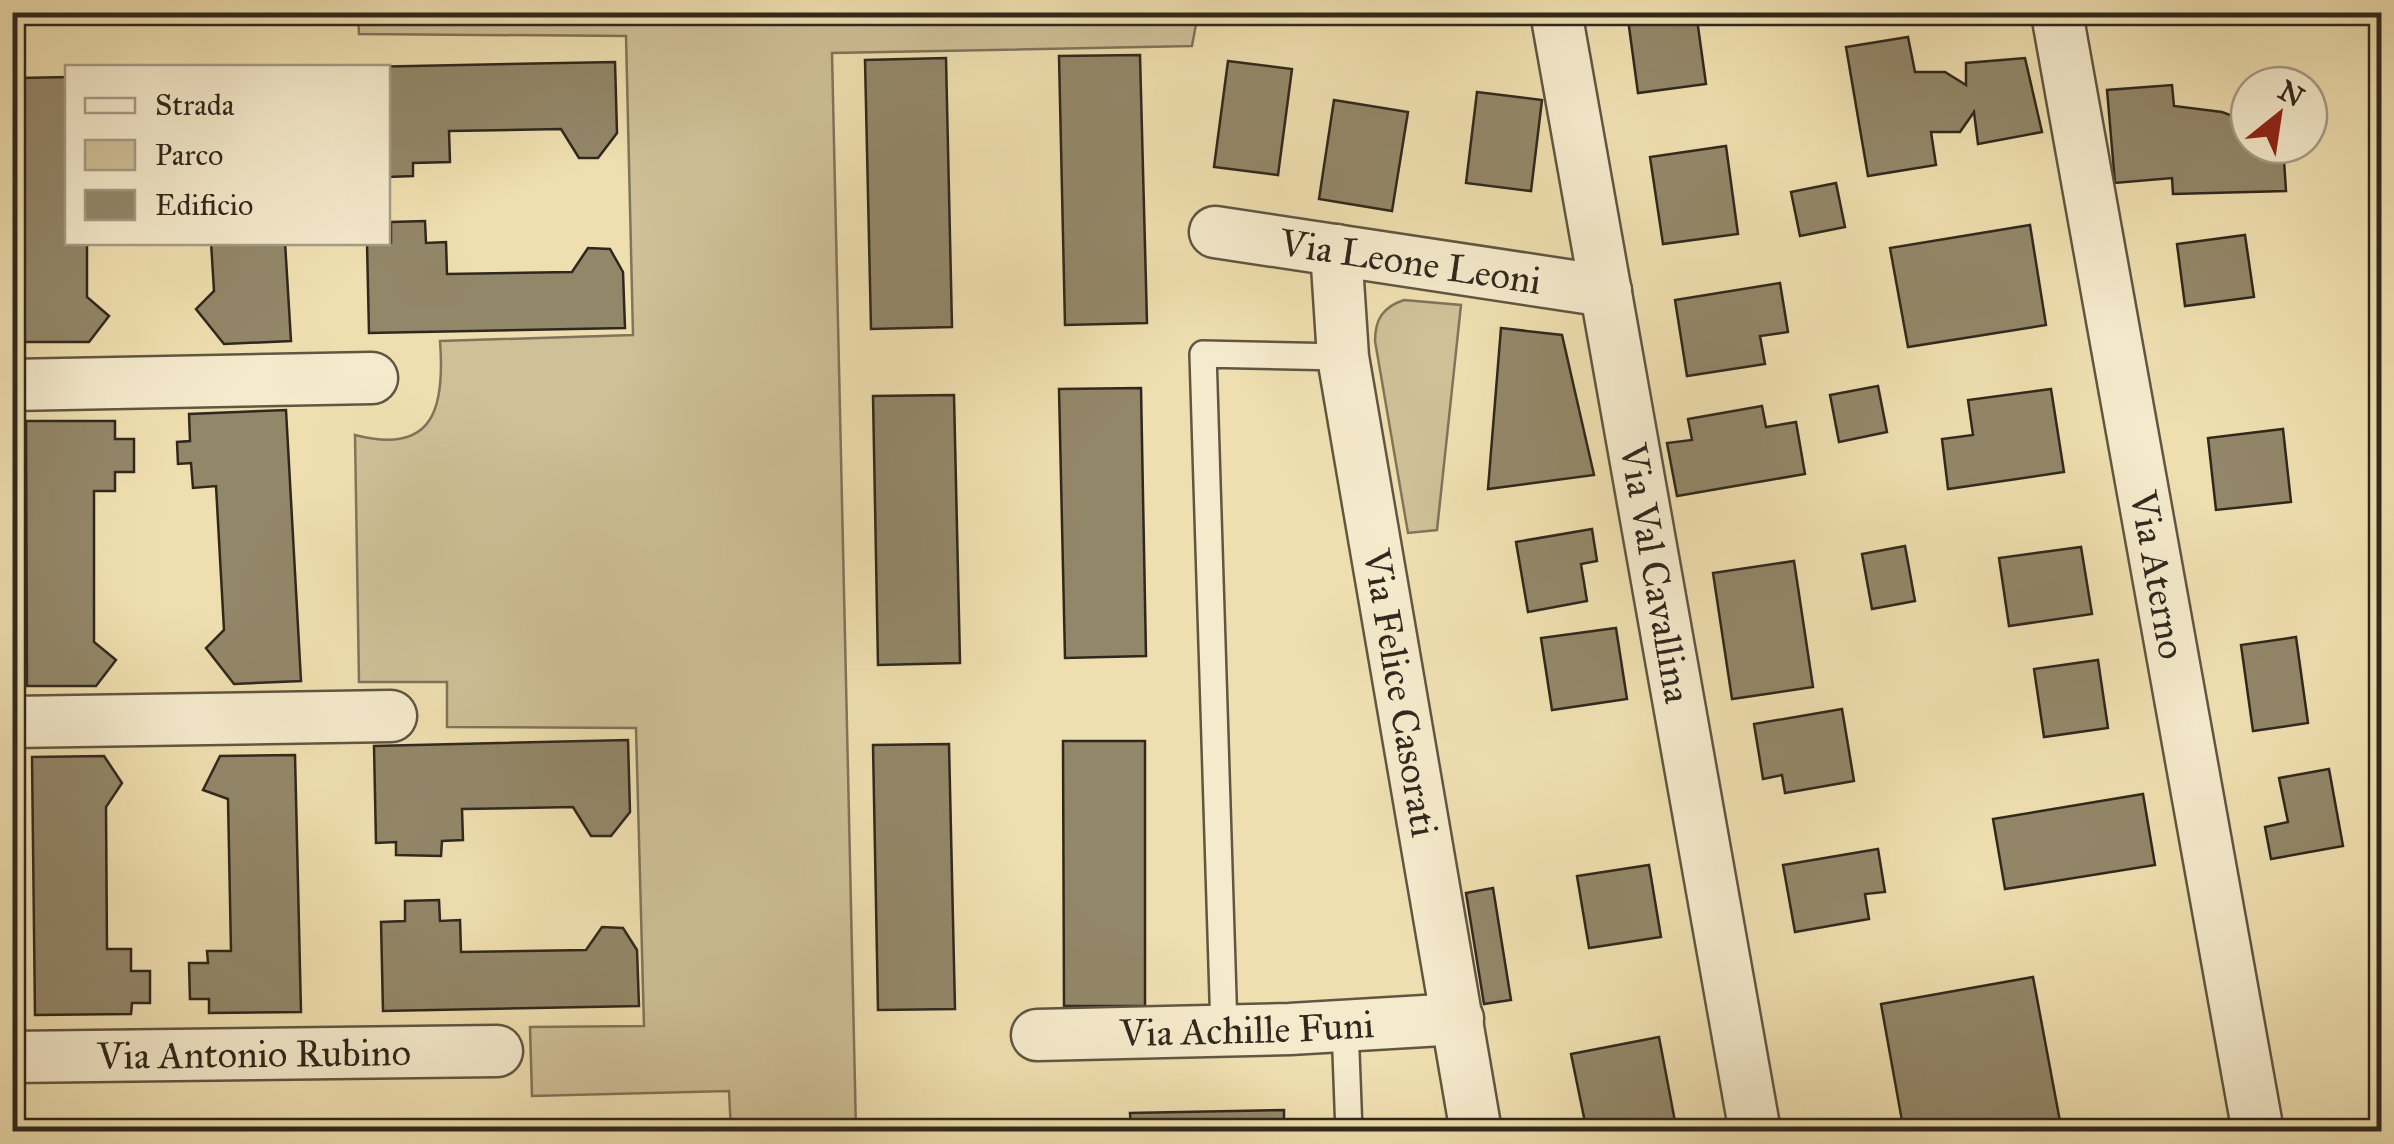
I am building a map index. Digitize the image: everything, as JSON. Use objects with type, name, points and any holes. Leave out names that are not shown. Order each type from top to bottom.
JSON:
[{"type":"street","name":"Via Val Cavallina","points":[[1556,12],[1755,1132]]},
{"type":"street","name":"Via Aterno","points":[[2058,18],[2258,1132]]},
{"type":"street","name":"Via Leone Leoni","points":[[1215,232],[1606,291]]},
{"type":"street","name":"Via Felice Casorati","points":[[1336,250],[1343,357],[1476,1132]]},
{"type":"street","points":[[12,385],[372,378]]},
{"type":"street","points":[[12,722],[391,716]]},
{"type":"street","name":"Via Achille Funi","points":[[1038,1035],[1458,1019]]},
{"type":"street","name":"Via Antonio Rubino","points":[[12,1057],[498,1052]]},
{"type":"lane","points":[[1224,1030],[1203,354],[1343,357]]},
{"type":"lane","points":[[1344,1026],[1350,1132]]},
{"type":"green space","points":[[358,13],[1198,13],[1192,46],[832,53],[856,1131],[731,1131],[729,1091],[532,1096],[530,1027],[644,1026],[636,728],[447,727],[447,682],[359,682],[355,435],[382,440],[403,438],[418,432],[429,420],[440,386],[440,341],[633,335],[626,36],[359,34]]},
{"type":"green space","points":[[1404,300],[1461,305],[1437,530],[1408,533],[1375,341],[1382,315]]},
{"type":"building","points":[[1627,12],[1696,12],[1706,84],[1638,93]]},
{"type":"building","points":[[1908,37],[1915,72],[1945,72],[1966,85],[1966,63],[2025,58],[2042,132],[1978,144],[1974,112],[1960,132],[1931,132],[1936,165],[1868,176],[1846,47]]},
{"type":"building","points":[[1140,55],[1147,323],[1065,325],[1059,56]]},
{"type":"building","points":[[946,58],[952,327],[871,329],[865,60]]},
{"type":"building","points":[[1228,61],[1292,69],[1278,175],[1214,167]]},
{"type":"building","points":[[615,62],[617,133],[598,158],[579,158],[561,129],[449,131],[450,162],[413,163],[413,176],[390,177],[390,66]]},
{"type":"building","points":[[65,77],[65,245],[87,245],[87,297],[109,316],[89,342],[20,342],[19,78]]},
{"type":"building","points":[[2172,85],[2174,106],[2229,115],[2229,165],[2284,165],[2286,191],[2173,194],[2172,178],[2115,183],[2107,90]]},
{"type":"building","points":[[1477,92],[1542,100],[1531,191],[1466,183]]},
{"type":"building","points":[[1334,100],[1408,112],[1392,211],[1319,199]]},
{"type":"building","points":[[1726,146],[1738,234],[1663,244],[1650,157]]},
{"type":"building","points":[[1836,183],[1845,227],[1800,236],[1791,192]]},
{"type":"building","points":[[425,221],[426,243],[446,242],[447,274],[572,272],[588,248],[610,249],[623,272],[625,328],[369,333],[367,245],[390,245],[391,222]]},
{"type":"building","points":[[2030,225],[2046,325],[1908,347],[1890,248]]},
{"type":"building","points":[[2245,235],[2254,297],[2185,306],[2177,244]]},
{"type":"building","points":[[211,245],[285,245],[291,341],[224,344],[196,309],[214,291]]},
{"type":"building","points":[[1780,283],[1788,332],[1760,336],[1765,364],[1687,376],[1675,300]]},
{"type":"building","points":[[1501,328],[1562,335],[1594,475],[1488,489]]},
{"type":"building","points":[[1878,386],[1887,432],[1839,442],[1830,395]]},
{"type":"building","points":[[1141,388],[1146,656],[1065,658],[1059,389]]},
{"type":"building","points":[[2051,389],[2064,472],[1948,489],[1942,439],[1973,435],[1968,400]]},
{"type":"building","points":[[954,395],[960,663],[878,665],[873,396]]},
{"type":"building","points":[[1762,406],[1766,427],[1796,422],[1805,474],[1677,496],[1667,443],[1692,440],[1688,419]]},
{"type":"building","points":[[286,410],[301,681],[234,684],[206,648],[224,630],[216,486],[193,488],[191,463],[178,464],[177,442],[190,441],[189,414]]},
{"type":"building","points":[[26,421],[115,421],[115,439],[134,439],[134,472],[115,472],[115,491],[94,491],[94,642],[116,660],[96,686],[27,686]]},
{"type":"building","points":[[2283,429],[2291,502],[2216,510],[2208,438]]},
{"type":"building","points":[[1592,529],[1597,561],[1581,564],[1587,601],[1528,612],[1516,542]]},
{"type":"building","points":[[1905,546],[1915,601],[1872,609],[1862,554]]},
{"type":"building","points":[[2081,547],[2092,614],[2009,626],[1999,558]]},
{"type":"building","points":[[1794,561],[1813,687],[1732,699],[1713,573]]},
{"type":"building","points":[[1616,628],[1627,699],[1552,710],[1541,638]]},
{"type":"building","points":[[2296,637],[2308,723],[2253,731],[2241,645]]},
{"type":"building","points":[[2098,660],[2108,728],[2044,737],[2034,669]]},
{"type":"building","points":[[1842,709],[1854,781],[1785,793],[1782,775],[1763,779],[1754,724]]},
{"type":"building","points":[[628,740],[630,812],[611,836],[591,836],[573,807],[462,809],[463,840],[442,841],[441,856],[396,855],[396,842],[376,843],[374,746]]},
{"type":"building","points":[[1063,741],[1145,741],[1145,1006],[1064,1006]]},
{"type":"building","points":[[949,744],[955,1009],[878,1010],[873,745]]},
{"type":"building","points":[[295,755],[301,1012],[209,1013],[209,999],[190,999],[189,963],[208,963],[207,951],[231,951],[228,799],[203,790],[220,756]]},
{"type":"building","points":[[104,756],[122,783],[106,807],[107,949],[131,949],[131,971],[150,971],[150,1003],[132,1003],[131,1014],[35,1015],[32,757]]},
{"type":"building","points":[[2329,769],[2343,846],[2271,859],[2265,827],[2288,822],[2279,778]]},
{"type":"building","points":[[2143,794],[2155,865],[2005,889],[1993,819]]},
{"type":"building","points":[[1878,849],[1885,892],[1865,894],[1869,919],[1795,932],[1783,865]]},
{"type":"building","points":[[1649,865],[1661,937],[1589,948],[1577,876]]},
{"type":"building","points":[[1493,888],[1511,1000],[1484,1004],[1466,893]]},
{"type":"building","points":[[439,900],[440,921],[460,920],[461,952],[586,950],[602,927],[623,928],[637,950],[639,1006],[383,1011],[381,922],[405,921],[405,901]]},
{"type":"building","points":[[2033,977],[2062,1132],[1904,1132],[1881,1004]]},
{"type":"building","points":[[1659,1037],[1677,1132],[1587,1132],[1571,1054]]},
{"type":"building","points":[[1284,1110],[1284,1132],[1131,1132],[1130,1113]]},
{"type":"building","points":[[1029,1121],[1029,1132],[873,1132],[873,1125]]},
{"type":"building","points":[[688,1127],[688,1132],[575,1132]]}]
